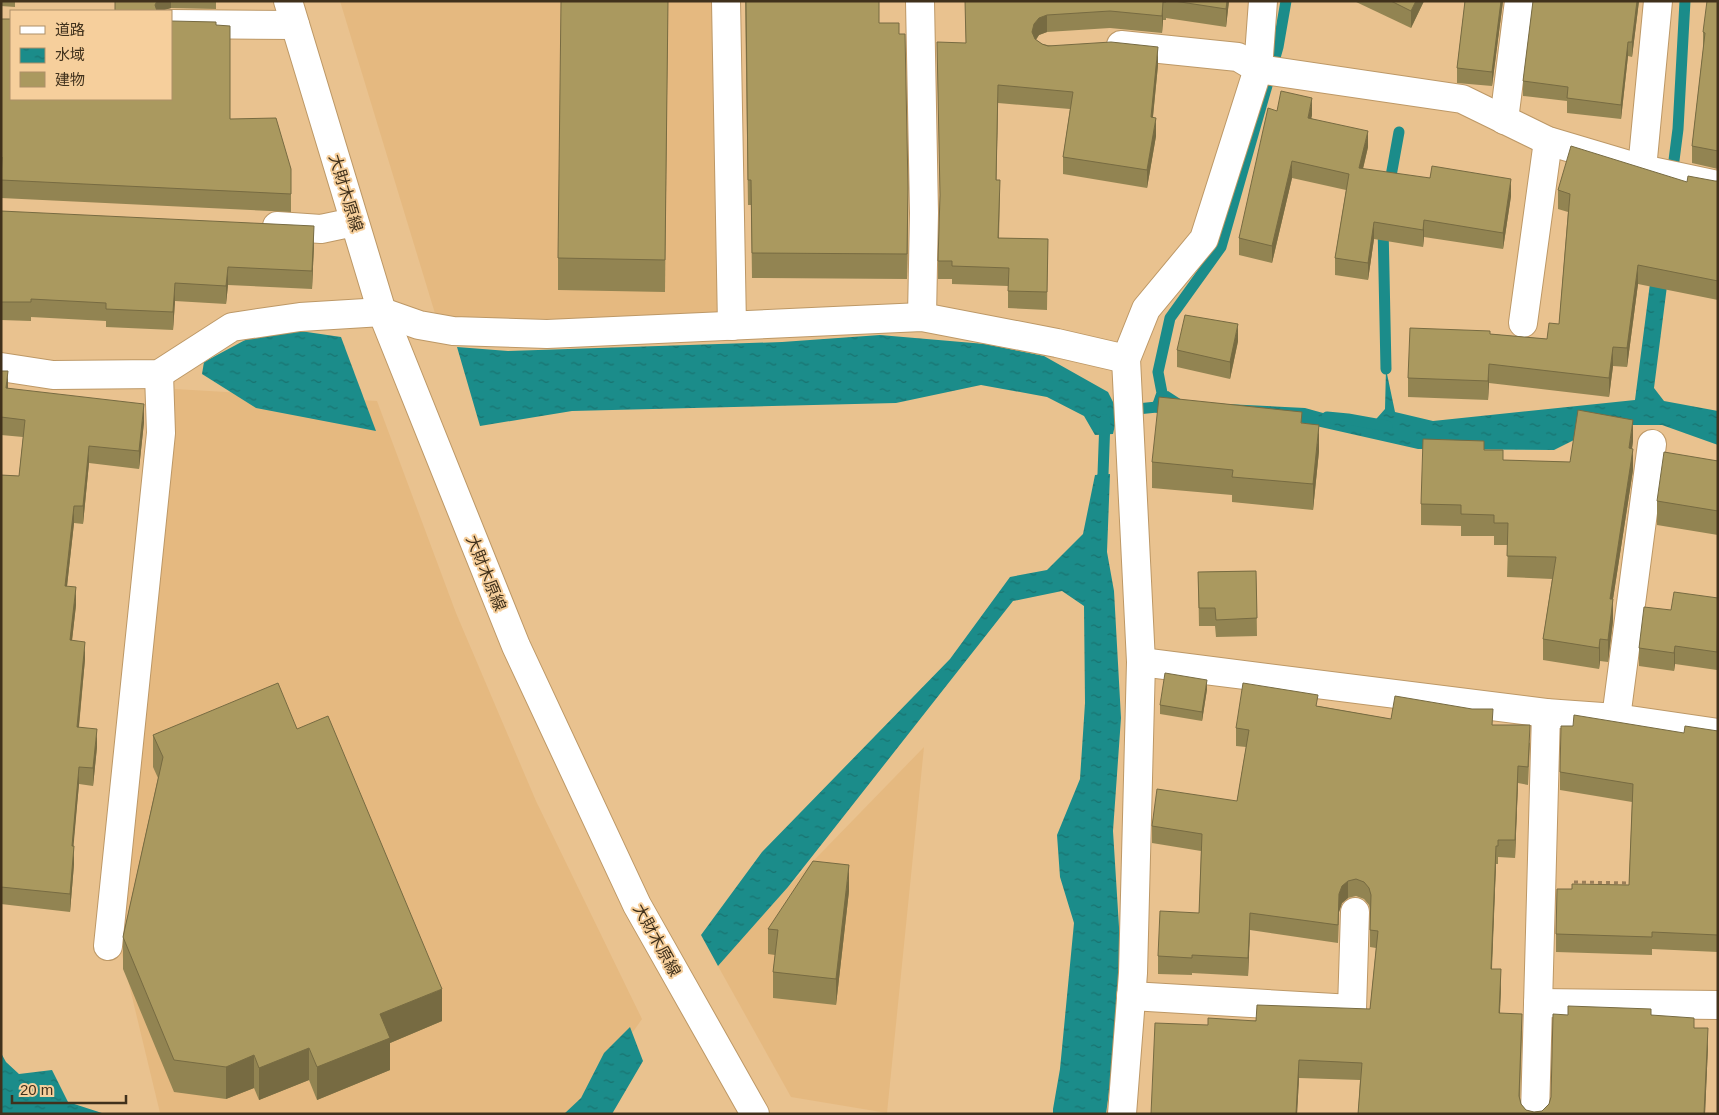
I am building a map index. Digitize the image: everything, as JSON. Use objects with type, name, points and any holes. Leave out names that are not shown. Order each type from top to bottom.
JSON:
[{"type":"street","points":[[726,1],[732,326]]},
{"type":"street","points":[[920,1],[924,213],[922,317]]},
{"type":"street","points":[[1122,1114],[1131,996],[1141,662],[1126,360],[1146,309],[1204,239],[1258,69],[1263,1]]},
{"type":"street","points":[[1504,120],[1519,1]]},
{"type":"street","points":[[1650,171],[1658,1]]},
{"type":"street","points":[[172,24],[291,13]]},
{"type":"street","name":"大財木原線","points":[[291,13],[382,312],[524,664],[637,905],[755,1114]]},
{"type":"street","points":[[1093,45],[1111,44],[1238,57],[1258,69],[1462,99],[1548,142],[1650,171],[1706,182]]},
{"type":"street","points":[[1523,323],[1548,142]]},
{"type":"street","points":[[254,225],[321,228],[354,222]]},
{"type":"street","points":[[1,367],[53,375],[159,374],[232,326],[300,317],[382,312],[419,325],[454,332],[547,334],[922,317],[1057,343],[1126,360]]},
{"type":"street","points":[[108,946],[161,433],[159,374]]},
{"type":"street","points":[[1616,718],[1652,444]]},
{"type":"street","points":[[1141,662],[1546,713],[1616,718],[1718,733]]},
{"type":"street","points":[[1535,1114],[1546,713]]},
{"type":"street","points":[[1131,996],[1352,1009],[1355,912]]},
{"type":"street","points":[[1538,1004],[1718,1005]]},
{"type":"path","points":[[1541,881],[1639,884]]},
{"type":"shaded area","points":[[340,1],[716,1],[720,314],[455,324],[437,320]]},
{"type":"shaded area","points":[[175,389],[377,401],[456,613],[536,801],[642,1019],[575,1114],[160,1113],[120,947]]},
{"type":"shaded area","points":[[924,747],[887,1113],[791,1097],[718,966],[788,887]]},
{"type":"water","points":[[1662,190],[1679,192],[1654,388],[1664,401],[1718,411],[1718,445],[1662,425],[1604,425],[1554,450],[1418,449],[1294,421],[1159,415],[1155,396],[1168,391],[1185,402],[1305,408],[1370,426],[1385,409],[1386,369],[1395,412],[1433,421],[1635,400]]},
{"type":"water","points":[[300,331],[341,337],[376,431],[256,408],[202,374],[204,362],[247,339]]},
{"type":"water","points":[[880,335],[985,344],[1044,356],[1108,392],[1118,412],[1113,434],[1095,435],[1084,416],[1047,397],[981,385],[896,403],[572,411],[480,426],[457,347],[508,351],[782,342]]},
{"type":"water","points":[[1110,474],[1107,552],[1114,591],[1121,718],[1113,831],[1123,991],[1106,1114],[1053,1114],[1060,1069],[1074,923],[1060,877],[1057,835],[1080,779],[1085,703],[1084,606],[1062,591],[1013,601],[788,887],[718,966],[701,935],[762,852],[950,659],[1010,577],[1047,570],[1083,534],[1095,475]]},
{"type":"water","points":[[630,1027],[643,1061],[612,1114],[564,1114],[581,1098],[604,1053]]},
{"type":"water","points":[[1,1053],[6,1062],[19,1074],[52,1070],[68,1102],[102,1113],[261,1114],[1,1114]]},
{"type":"building","points":[[115,1],[157,1],[155,5],[157,10],[115,10]]},
{"type":"building","points":[[561,1],[668,1],[665,260],[558,258]]},
{"type":"building","points":[[746,1],[879,1],[879,23],[899,23],[899,34],[905,34],[908,188],[907,254],[752,253],[751,180],[748,180]]},
{"type":"building","points":[[965,1],[1166,1],[1163,2],[1162,16],[1110,11],[1047,15],[1039,18],[1034,24],[1032,32],[1035,39],[1048,46],[1111,42],[1158,47],[1151,117],[1156,118],[1147,170],[1063,157],[1073,92],[998,85],[996,180],[1000,180],[998,238],[1048,239],[1047,292],[1008,291],[1009,268],[952,266],[952,261],[938,261],[940,195],[937,42],[966,43]]},
{"type":"building","points":[[1174,1],[1227,1],[1226,9]]},
{"type":"building","points":[[1391,1],[1416,1],[1411,11]]},
{"type":"building","points":[[1465,1],[1501,1],[1492,72],[1457,68]]},
{"type":"building","points":[[1533,1],[1637,1],[1632,42],[1628,42],[1621,105],[1567,98],[1568,87],[1523,81]]},
{"type":"building","points":[[1707,1],[1718,1],[1718,151],[1692,146]]},
{"type":"building","points":[[1,19],[10,19],[10,100],[172,100],[172,21],[216,22],[216,25],[230,26],[230,119],[276,118],[291,169],[291,194],[1,180]]},
{"type":"building","points":[[1281,91],[1312,98],[1308,118],[1368,131],[1359,168],[1430,178],[1432,166],[1511,179],[1503,233],[1424,220],[1423,230],[1374,222],[1368,263],[1335,258],[1349,174],[1292,161],[1272,246],[1239,238],[1268,108],[1277,111]]},
{"type":"building","points":[[1571,146],[1687,182],[1688,176],[1718,181],[1718,281],[1638,265],[1627,348],[1613,347],[1609,378],[1489,364],[1488,381],[1408,378],[1410,328],[1490,331],[1490,334],[1547,339],[1549,323],[1559,324],[1570,194],[1558,190]]},
{"type":"building","points":[[1,211],[314,226],[312,271],[228,267],[226,286],[175,283],[173,312],[106,309],[106,303],[31,299],[31,302],[1,302]]},
{"type":"building","points":[[1185,315],[1238,324],[1230,362],[1177,350]]},
{"type":"building","points":[[1,371],[8,371],[6,388],[144,404],[139,451],[89,446],[83,506],[74,506],[65,586],[76,587],[70,640],[85,642],[77,727],[97,729],[93,768],[79,767],[70,894],[1,887],[1,475],[19,476],[25,420],[1,417]]},
{"type":"building","points":[[1159,397],[1302,412],[1301,423],[1319,425],[1313,484],[1232,477],[1233,470],[1152,462]]},
{"type":"building","points":[[1578,410],[1633,420],[1629,448],[1633,449],[1610,599],[1613,599],[1608,640],[1600,639],[1599,648],[1543,639],[1556,557],[1507,556],[1508,523],[1494,523],[1494,515],[1461,514],[1461,505],[1421,504],[1423,439],[1484,441],[1484,450],[1503,450],[1503,460],[1570,462]]},
{"type":"building","points":[[1664,452],[1718,461],[1718,511],[1657,501]]},
{"type":"building","points":[[1256,571],[1257,618],[1216,620],[1215,608],[1199,608],[1198,572]]},
{"type":"building","points":[[1674,592],[1718,598],[1717,652],[1675,646],[1674,653],[1639,648],[1644,607],[1671,610]]},
{"type":"building","points":[[1165,673],[1207,680],[1202,712],[1160,705]]},
{"type":"building","points":[[278,683],[297,729],[328,716],[442,989],[380,1014],[390,1038],[317,1067],[309,1048],[259,1068],[254,1055],[226,1067],[174,1060],[123,937],[163,757],[153,735]]},
{"type":"building","points":[[1243,683],[1318,695],[1316,706],[1391,719],[1395,696],[1472,709],[1493,709],[1492,725],[1530,725],[1528,767],[1518,766],[1515,840],[1498,840],[1498,846],[1496,846],[1491,969],[1501,969],[1499,1013],[1522,1014],[1519,1096],[1521,1104],[1526,1110],[1534,1112],[1542,1111],[1549,1104],[1551,1097],[1553,1014],[1568,1015],[1568,1006],[1651,1009],[1651,1015],[1694,1018],[1694,1028],[1708,1028],[1704,1114],[1358,1114],[1362,1063],[1299,1060],[1296,1114],[1151,1114],[1155,1023],[1208,1025],[1208,1018],[1256,1021],[1257,1005],[1370,1009],[1378,931],[1370,930],[1371,895],[1369,888],[1364,882],[1356,879],[1348,881],[1342,886],[1339,894],[1338,925],[1250,913],[1248,958],[1192,955],[1192,958],[1158,956],[1160,911],[1199,913],[1202,834],[1152,826],[1157,789],[1237,801],[1249,730],[1236,728]]},
{"type":"building","points":[[1574,715],[1684,733],[1685,726],[1718,731],[1718,935],[1652,932],[1652,937],[1556,934],[1557,889],[1572,889],[1572,884],[1629,885],[1633,784],[1560,772],[1561,726],[1573,726]]},
{"type":"building","points":[[813,861],[849,865],[836,979],[773,972],[778,930],[768,929]]},
{"type":"waterway","points":[[1157,407],[1162,393],[1158,372],[1170,318],[1221,247],[1278,47],[1286,1]]},
{"type":"waterway","points":[[1672,176],[1678,129],[1685,1]]},
{"type":"waterway","points":[[1389,187],[1399,132]]},
{"type":"waterway","points":[[1383,225],[1386,369]]},
{"type":"waterway","points":[[1127,410],[1157,407],[1171,408]]},
{"type":"waterway","points":[[1327,417],[1387,426]]},
{"type":"waterway","points":[[1100,489],[1103,474],[1105,420]]}]
